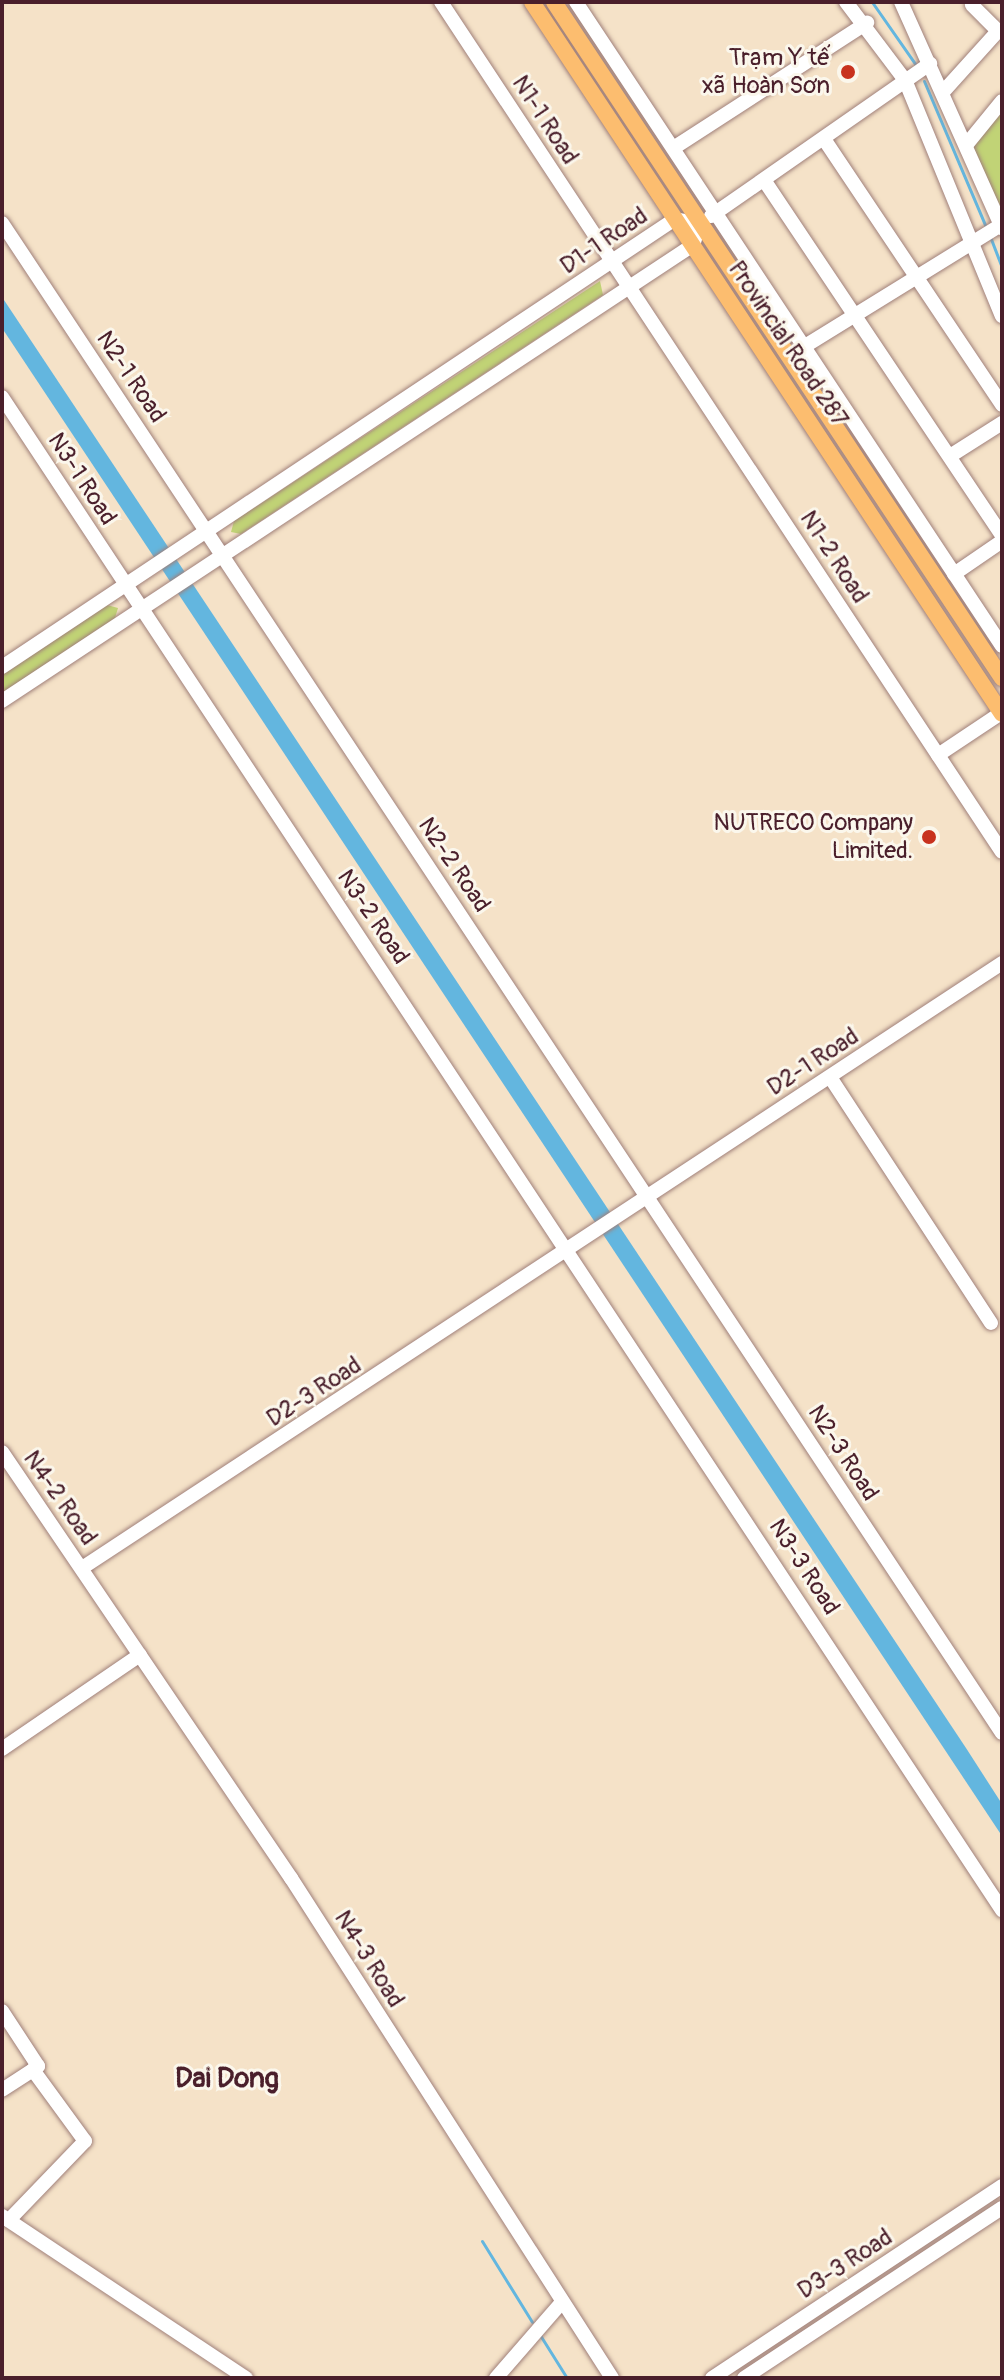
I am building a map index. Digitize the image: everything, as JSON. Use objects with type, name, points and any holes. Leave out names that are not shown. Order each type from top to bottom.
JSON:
[{"type":"main road","name":"Provincial Road 287","points":[[532,2],[1002,713]]},
{"type":"main road","name":"Provincial Road 287","points":[[554,2],[1002,678]]},
{"type":"street","name":"N1-1 Road","points":[[441,2],[628,287]]},
{"type":"street","points":[[576,2],[718,211],[1002,646]]},
{"type":"street","points":[[846,2],[867,23],[905,80],[1002,316]]},
{"type":"street","points":[[805,346],[972,241],[1001,227],[967,144],[901,2]]},
{"type":"street","points":[[943,92],[1000,33],[972,5]]},
{"type":"street","points":[[675,147],[867,23]]},
{"type":"street","points":[[2,701],[693,245],[700,224],[930,64]]},
{"type":"street","points":[[967,144],[1002,101]]},
{"type":"street","points":[[824,139],[1002,405]]},
{"type":"street","points":[[764,180],[1002,538],[954,574]]},
{"type":"street","name":"D1-1 Road","points":[[2,667],[675,219],[700,224]]},
{"type":"street","name":"N2-1 Road","points":[[2,223],[223,556]]},
{"type":"street","name":"N1-2 Road","points":[[628,287],[1002,852]]},
{"type":"street","name":"N3-1 Road","points":[[2,397],[140,610]]},
{"type":"street","points":[[950,456],[1002,423]]},
{"type":"street","name":"N2-2 Road","points":[[223,556],[648,1198]]},
{"type":"street","name":"N3-2 Road","points":[[140,610],[567,1251]]},
{"type":"street","points":[[938,755],[1002,713]]},
{"type":"street","name":"D2-1 Road","points":[[567,1251],[1002,963]]},
{"type":"street","points":[[830,1077],[991,1323]]},
{"type":"street","name":"N2-3 Road","points":[[648,1198],[1002,1733]]},
{"type":"street","name":"D2-3 Road","points":[[82,1568],[567,1251]]},
{"type":"street","name":"N3-3 Road","points":[[567,1251],[1002,1910]]},
{"type":"street","name":"N4-2 Road","points":[[2,1452],[82,1568]]},
{"type":"street","name":"N4-3 Road","points":[[82,1568],[612,2378]]},
{"type":"street","points":[[2,1749],[140,1655]]},
{"type":"street","points":[[2,2011],[38,2066],[2,2090]]},
{"type":"street","points":[[33,2070],[85,2141],[6,2218],[246,2378]]},
{"type":"street","name":"D3-3 Road","points":[[712,2378],[1002,2186]]},
{"type":"street","name":"D3-3 Road","points":[[744,2378],[1002,2208]]},
{"type":"street","points":[[496,2378],[562,2302]]},
{"type":"green space","points":[[1002,111],[1002,210],[1000,213],[972,145]]},
{"type":"green space","points":[[600,281],[603,295],[241,534],[231,532],[234,521]]},
{"type":"green space","points":[[107,605],[118,608],[115,618],[2,693],[2,675]]},
{"type":"water","points":[[2,297],[966,1748],[1002,1804],[1002,1836],[2,328]]},
{"type":"waterway","points":[[872,2],[916,65]]},
{"type":"waterway","points":[[924,81],[985,225]]},
{"type":"waterway","points":[[991,239],[1002,268]]},
{"type":"waterway","points":[[482,2241],[532,2322]]},
{"type":"waterway","points":[[540,2335],[567,2378]]},
{"type":"place","name":"Trạm Y tế xã Hoàn Sơn","points":[[848,72]]},
{"type":"place","name":"NUTRECO Company Limited.","points":[[929,837]]},
{"type":"district","name":"Dai Dong","points":[[227,2079]]}]
